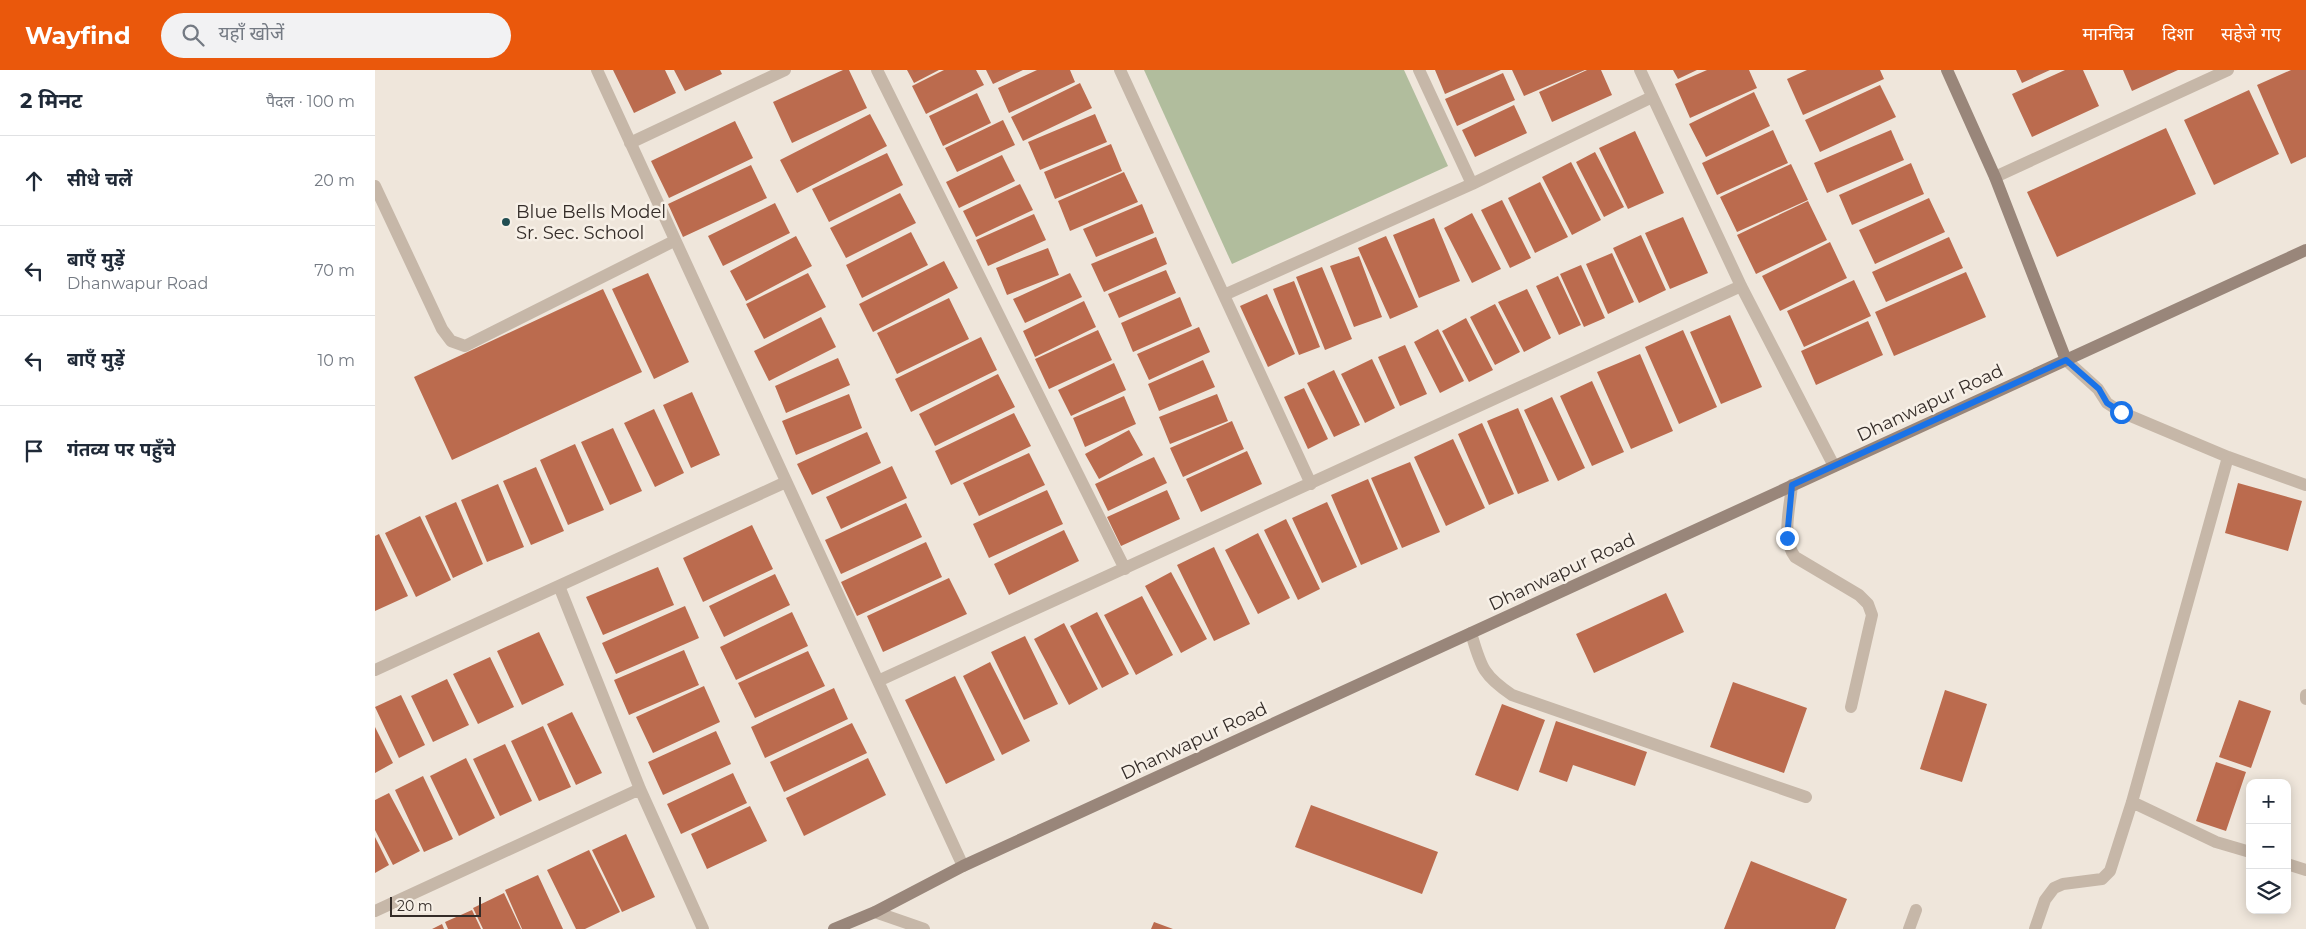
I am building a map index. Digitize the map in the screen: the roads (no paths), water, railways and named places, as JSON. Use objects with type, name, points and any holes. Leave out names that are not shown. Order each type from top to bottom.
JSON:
[{"type":"street","points":[[597,70],[674,242],[963,866]]},
{"type":"street","points":[[630,143],[785,70]]},
{"type":"street","points":[[877,70],[1125,570]]},
{"type":"street","points":[[1120,70],[1311,484]]},
{"type":"street","points":[[1419,70],[1472,184]]},
{"type":"street","points":[[1640,70],[1741,286],[1834,466]]},
{"type":"street","points":[[1947,70],[1995,177],[2066,360],[2099,389],[2107,403],[2121,412],[2228,457],[2306,485]]},
{"type":"street","points":[[1995,177],[2228,70]]},
{"type":"street","points":[[1224,295],[1472,184],[1652,97]]},
{"type":"street","points":[[375,186],[441,329],[451,340],[465,346],[674,242]]},
{"type":"street","name":"Dhanwapur Road","points":[[834,929],[875,912],[963,866],[2306,250]]},
{"type":"street","points":[[878,681],[1125,570],[1741,286]]},
{"type":"street","points":[[2035,929],[2045,900],[2054,888],[2063,884],[2102,879],[2110,871],[2132,802],[2228,457]]},
{"type":"street","points":[[375,670],[786,482]]},
{"type":"street","points":[[1792,485],[1787,538],[1790,550],[1795,557],[1859,594],[1868,604],[1872,615],[1851,707]]},
{"type":"street","points":[[559,586],[640,789],[703,929]]},
{"type":"street","points":[[1471,633],[1482,667],[1493,682],[1512,695],[1806,796]]},
{"type":"street","points":[[375,911],[640,789]]},
{"type":"street","points":[[2132,802],[2215,842],[2246,851]]},
{"type":"street","points":[[2291,865],[2306,870]]},
{"type":"street","points":[[1909,929],[1916,910]]},
{"type":"street","points":[[875,912],[924,929]]},
{"type":"place","name":"Blue Bells Model Sr. Sec. School","points":[[506,222]]}]
